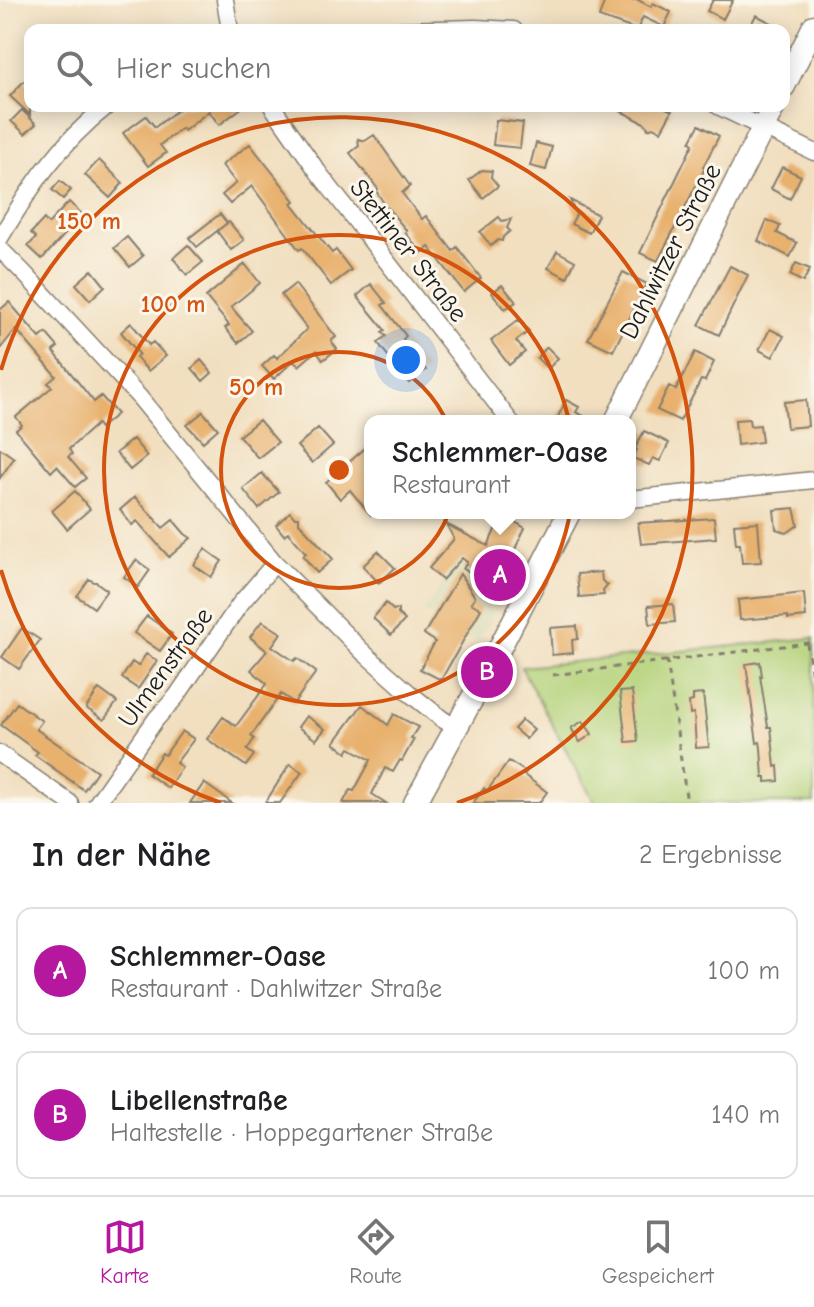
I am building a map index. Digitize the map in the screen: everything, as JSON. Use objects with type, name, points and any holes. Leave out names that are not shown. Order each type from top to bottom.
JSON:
[{"type":"main road","points":[[790,74],[814,26]]},
{"type":"main road","name":"Dahlwitzer Straße","points":[[619,415],[771,112]]},
{"type":"main road","points":[[415,803],[566,519]]},
{"type":"street","points":[[225,0],[229,24]]},
{"type":"street","points":[[0,238],[53,157],[99,112]]},
{"type":"street","name":"Stettiner Straße","points":[[276,112],[318,172],[505,415]]},
{"type":"street","points":[[731,112],[814,152]]},
{"type":"street","points":[[0,249],[140,398],[275,563],[376,664],[457,728]]},
{"type":"street","points":[[636,498],[814,480]]},
{"type":"street","name":"Ulmenstraße","points":[[97,803],[240,604],[275,563]]},
{"type":"street","points":[[0,754],[70,803]]},
{"type":"path","points":[[553,675],[814,642]]},
{"type":"path","points":[[807,643],[814,690]]},
{"type":"path","points":[[667,660],[687,803]]},
{"type":"shaded area","points":[[461,556],[493,615],[478,643],[423,612]]},
{"type":"green space","points":[[814,638],[814,803],[595,803],[521,667]]},
{"type":"building","points":[[605,0],[638,0],[671,12],[665,24],[643,17],[640,24],[619,24],[599,17]]},
{"type":"building","points":[[713,0],[733,0],[723,19],[707,11]]},
{"type":"building","points":[[756,15],[773,24],[751,24]]},
{"type":"building","points":[[24,81],[24,109],[10,96]]},
{"type":"building","points":[[22,110],[36,124],[25,134],[11,121]]},
{"type":"building","points":[[175,112],[208,112],[160,145],[166,153],[148,166],[123,133],[146,116],[155,127]]},
{"type":"building","points":[[210,112],[236,112],[219,125]]},
{"type":"building","points":[[623,112],[671,112],[661,131],[653,127],[648,129],[646,124]]},
{"type":"building","points":[[496,120],[523,123],[520,148],[493,145]]},
{"type":"building","points":[[699,125],[719,136],[658,261],[640,253],[693,144],[690,142]]},
{"type":"building","points":[[374,135],[410,186],[402,193],[422,219],[426,216],[453,251],[457,247],[481,278],[464,292],[429,247],[421,253],[350,153],[359,146],[358,139],[365,141]]},
{"type":"building","points":[[536,143],[552,147],[546,170],[530,166]]},
{"type":"building","points":[[250,144],[332,253],[336,250],[351,270],[331,285],[302,248],[299,250],[252,186],[230,204],[222,195],[236,183],[222,165]]},
{"type":"building","points":[[99,160],[123,183],[110,198],[85,175]]},
{"type":"building","points":[[782,167],[801,176],[790,199],[771,189]]},
{"type":"building","points":[[482,170],[492,171],[491,177],[498,186],[483,198],[469,180]]},
{"type":"building","points":[[60,181],[71,190],[63,199],[52,190]]},
{"type":"building","points":[[570,200],[598,215],[589,233],[571,224],[576,215]]},
{"type":"building","points":[[69,202],[83,215],[42,259],[28,246],[36,238],[31,233],[44,219],[48,224]]},
{"type":"building","points":[[220,214],[227,223],[197,247],[189,238]]},
{"type":"building","points":[[499,217],[502,221],[511,219],[507,228],[510,231],[502,241],[498,240],[491,246],[480,232]]},
{"type":"building","points":[[767,220],[780,226],[777,233],[797,243],[790,257],[758,241]]},
{"type":"building","points":[[229,222],[244,240],[231,250],[217,231]]},
{"type":"building","points":[[127,237],[143,256],[130,267],[114,248]]},
{"type":"building","points":[[188,245],[203,262],[187,275],[173,258]]},
{"type":"building","points":[[557,251],[575,261],[567,278],[548,268]]},
{"type":"building","points":[[796,263],[810,269],[803,282],[790,275]]},
{"type":"building","points":[[245,264],[260,283],[231,307],[252,331],[238,343],[225,328],[229,325],[206,297]]},
{"type":"building","points":[[730,266],[748,275],[719,335],[699,325]]},
{"type":"building","points":[[92,270],[105,286],[90,300],[76,284]]},
{"type":"building","points":[[623,272],[647,284],[613,351],[588,339]]},
{"type":"building","points":[[295,284],[336,337],[331,341],[337,349],[323,360],[316,351],[299,366],[293,361],[274,379],[262,366],[274,355],[277,358],[307,329],[281,295]]},
{"type":"building","points":[[371,284],[386,303],[382,305],[406,336],[403,339],[426,370],[409,383],[378,343],[386,336],[382,332],[385,330],[357,296]]},
{"type":"building","points":[[502,285],[516,302],[505,309],[492,293]]},
{"type":"building","points":[[9,302],[40,338],[46,333],[58,347],[53,351],[94,402],[101,396],[117,414],[100,428],[97,424],[69,449],[72,454],[68,457],[86,478],[75,487],[57,466],[51,472],[16,430],[22,425],[16,417],[52,387],[48,383],[56,376],[16,329],[0,349],[0,310]]},
{"type":"building","points":[[518,320],[529,331],[516,341],[525,352],[509,365],[491,341]]},
{"type":"building","points":[[131,323],[149,345],[153,342],[166,356],[148,371],[121,332]]},
{"type":"building","points":[[770,329],[784,336],[773,357],[759,350]]},
{"type":"building","points":[[547,347],[558,358],[548,369],[537,358]]},
{"type":"building","points":[[695,352],[714,362],[680,421],[657,410],[669,386],[676,390]]},
{"type":"building","points":[[201,360],[212,373],[203,381],[192,368]]},
{"type":"building","points":[[566,400],[579,407],[576,412],[582,415],[559,415]]},
{"type":"building","points":[[806,400],[808,426],[787,428],[784,402]]},
{"type":"building","points":[[203,412],[218,429],[203,442],[187,425]]},
{"type":"building","points":[[749,419],[750,426],[760,425],[762,442],[737,445],[735,420]]},
{"type":"building","points":[[259,420],[278,442],[258,458],[239,436]]},
{"type":"building","points":[[318,428],[333,445],[312,463],[297,446]]},
{"type":"building","points":[[644,431],[669,443],[660,461],[653,458],[649,465],[636,459],[636,447]]},
{"type":"building","points":[[133,439],[147,456],[130,470],[116,453]]},
{"type":"building","points":[[0,448],[14,458],[0,478]]},
{"type":"building","points":[[364,449],[364,507],[350,490],[340,499],[326,482]]},
{"type":"building","points":[[262,473],[279,492],[259,509],[243,489]]},
{"type":"building","points":[[75,491],[90,509],[67,529],[52,511]]},
{"type":"building","points":[[135,497],[163,528],[173,520],[191,538],[169,557],[137,521],[132,525],[120,510]]},
{"type":"building","points":[[794,508],[798,525],[787,533],[776,529],[774,510]]},
{"type":"building","points":[[290,512],[294,517],[299,517],[299,523],[333,559],[317,573],[303,556],[306,553],[288,532],[284,535],[276,525]]},
{"type":"building","points":[[714,518],[716,538],[641,544],[638,523]]},
{"type":"building","points":[[500,519],[516,519],[515,522],[525,528],[508,564],[501,560],[494,574],[487,570],[483,578],[463,569],[467,562],[462,558],[442,580],[429,568],[454,539],[446,524],[488,546]]},
{"type":"building","points":[[758,522],[761,562],[742,563],[734,524]]},
{"type":"building","points":[[205,549],[222,561],[211,577],[194,565]]},
{"type":"building","points":[[378,551],[395,568],[379,583],[363,566]]},
{"type":"building","points":[[136,560],[150,570],[138,587],[124,577]]},
{"type":"building","points":[[601,572],[602,581],[608,585],[603,591],[604,595],[579,597],[577,574]]},
{"type":"building","points":[[460,574],[475,597],[471,603],[481,609],[441,680],[420,669],[435,642],[424,634]]},
{"type":"building","points":[[89,579],[107,590],[94,608],[77,596]]},
{"type":"building","points":[[804,593],[806,617],[740,620],[738,600]]},
{"type":"building","points":[[386,603],[393,610],[398,609],[398,614],[405,620],[391,635],[373,618]]},
{"type":"building","points":[[673,604],[675,622],[650,624],[648,606]]},
{"type":"building","points":[[147,616],[172,634],[160,651],[134,633]]},
{"type":"building","points":[[262,621],[281,633],[272,646],[316,672],[294,703],[281,694],[251,736],[254,739],[247,750],[254,755],[246,766],[207,739],[223,717],[236,726],[267,684],[251,670],[267,651],[250,637]]},
{"type":"building","points":[[577,626],[578,639],[572,640],[573,653],[552,655],[550,628]]},
{"type":"building","points":[[22,628],[40,640],[19,669],[2,657]]},
{"type":"building","points":[[146,654],[157,661],[138,689],[122,678],[132,662],[138,666]]},
{"type":"building","points":[[760,662],[779,781],[766,782],[766,777],[763,777],[760,742],[757,743],[746,664]]},
{"type":"building","points":[[99,689],[117,702],[104,720],[86,708]]},
{"type":"building","points":[[632,691],[638,741],[626,742],[620,692]]},
{"type":"building","points":[[703,694],[709,747],[696,748],[694,713],[690,714],[689,702],[693,701],[693,695]]},
{"type":"building","points":[[17,703],[42,721],[36,729],[97,771],[84,790],[35,755],[38,752],[1,725]]},
{"type":"building","points":[[362,705],[388,725],[394,714],[418,727],[402,761],[393,772],[385,768],[372,794],[386,803],[343,803],[350,790],[354,791],[371,760],[350,748],[347,753],[334,743]]},
{"type":"building","points":[[306,716],[325,729],[316,740],[298,727]]},
{"type":"building","points":[[522,720],[534,730],[526,739],[514,729]]},
{"type":"building","points":[[583,721],[592,734],[580,742],[571,728]]},
{"type":"building","points":[[182,731],[194,739],[176,763],[182,767],[168,788],[148,774]]},
{"type":"building","points":[[509,761],[547,792],[539,803],[473,803],[484,788],[487,791]]},
{"type":"building","points":[[290,764],[302,772],[280,803],[265,803]]},
{"type":"building","points":[[204,783],[232,803],[190,803]]},
{"type":"place","name":"Schlemmer-Oase","points":[[500,575]]},
{"type":"place","name":"Libellenstraße","points":[[487,672]]}]
